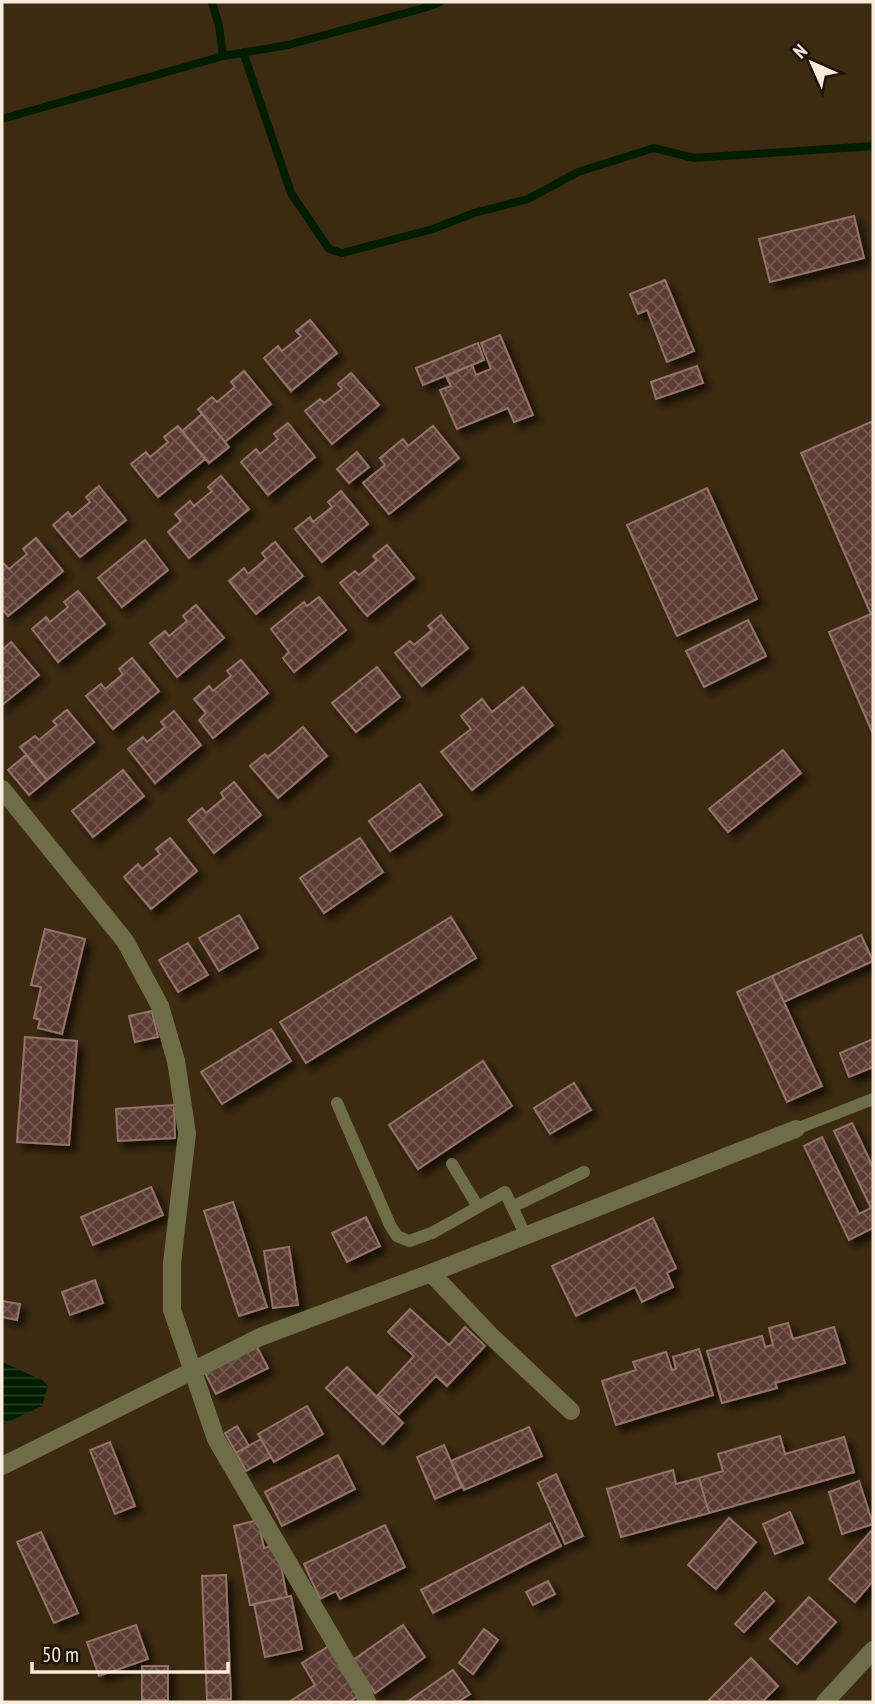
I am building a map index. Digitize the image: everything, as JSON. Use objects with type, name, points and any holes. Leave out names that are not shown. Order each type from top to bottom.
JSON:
[{"type":"street","points":[[2,789],[125,941],[160,1006],[176,1061],[187,1133],[172,1263],[172,1310],[216,1438],[367,1702]]},
{"type":"street","points":[[2,1466],[260,1337],[431,1273],[796,1129]]},
{"type":"street","points":[[431,1273],[490,1335],[572,1410]]},
{"type":"street","points":[[825,1702],[873,1650]]},
{"type":"lane","points":[[796,1129],[873,1099]]},
{"type":"lane","points":[[337,1103],[397,1236],[409,1241],[432,1233],[505,1192],[525,1234]]},
{"type":"lane","points":[[452,1164],[478,1208]]},
{"type":"lane","points":[[512,1207],[584,1172]]},
{"type":"shaded area","points":[[2,1362],[42,1380],[48,1386],[42,1406],[2,1425]]},
{"type":"building","points":[[854,216],[864,258],[770,282],[759,239]]},
{"type":"building","points":[[665,280],[694,351],[667,362],[647,310],[638,314],[630,294]]},
{"type":"building","points":[[310,320],[337,353],[291,391],[264,358],[278,346],[282,351],[301,336],[296,331]]},
{"type":"building","points":[[500,335],[533,415],[514,422],[508,408],[457,429],[440,390],[451,386],[446,376],[472,365],[476,375],[491,369],[481,343]]},
{"type":"building","points":[[478,343],[484,360],[423,385],[416,368]]},
{"type":"building","points":[[697,366],[703,383],[656,399],[651,382]]},
{"type":"building","points":[[244,371],[271,404],[225,442],[198,409],[212,397],[217,402],[235,387],[231,382]]},
{"type":"building","points":[[351,373],[379,405],[332,444],[305,411],[320,399],[324,403],[342,389],[338,384]]},
{"type":"building","points":[[202,414],[229,447],[209,463],[182,431]]},
{"type":"building","points":[[873,421],[873,734],[829,632],[871,614],[801,453]]},
{"type":"building","points":[[288,423],[315,457],[268,495],[241,462],[256,449],[260,454],[278,439],[274,434]]},
{"type":"building","points":[[178,426],[205,459],[158,497],[131,464],[146,452],[150,457],[168,442],[164,437]]},
{"type":"building","points":[[433,426],[459,458],[389,514],[363,483],[385,465],[380,458],[403,439],[408,446]]},
{"type":"building","points":[[357,452],[369,467],[349,483],[337,469]]},
{"type":"building","points":[[221,476],[249,509],[189,558],[168,532],[181,521],[175,514],[190,501],[194,506],[212,491],[208,487]]},
{"type":"building","points":[[99,486],[126,520],[80,557],[53,525],[68,512],[72,517],[90,502],[86,497]]},
{"type":"building","points":[[707,488],[757,599],[677,636],[627,525]]},
{"type":"building","points":[[341,491],[368,524],[322,562],[295,529],[310,517],[313,522],[332,507],[328,502]]},
{"type":"building","points":[[36,538],[63,571],[8,616],[2,609],[2,566],[4,564],[9,569],[27,554],[23,549]]},
{"type":"building","points":[[145,540],[168,570],[122,607],[98,578]]},
{"type":"building","points":[[275,542],[303,576],[256,614],[229,581],[244,568],[248,574],[266,559],[262,553]]},
{"type":"building","points":[[387,545],[414,578],[367,616],[340,583],[355,571],[359,575],[377,560],[373,556]]},
{"type":"building","points":[[78,591],[105,624],[58,662],[32,629],[46,617],[50,622],[68,607],[64,602]]},
{"type":"building","points":[[319,597],[346,630],[294,672],[283,658],[289,652],[271,629],[304,602],[307,606]]},
{"type":"building","points":[[196,605],[224,638],[177,677],[150,643],[165,631],[169,636],[187,621],[183,616]]},
{"type":"building","points":[[441,615],[468,648],[422,686],[395,653],[410,641],[414,645],[432,630],[428,626]]},
{"type":"building","points":[[748,620],[766,656],[704,687],[686,651]]},
{"type":"building","points":[[11,642],[39,675],[2,705],[2,650]]},
{"type":"building","points":[[132,658],[159,691],[113,729],[86,696],[101,684],[105,689],[123,674],[119,669]]},
{"type":"building","points":[[241,660],[268,693],[213,738],[199,720],[206,713],[194,699],[209,686],[213,691],[231,676],[227,671]]},
{"type":"building","points":[[377,667],[400,697],[356,732],[332,703]]},
{"type":"building","points":[[523,687],[553,725],[472,790],[441,752],[471,729],[461,716],[482,699],[492,712]]},
{"type":"building","points":[[67,710],[94,742],[47,780],[20,747],[35,736],[39,740],[57,725],[53,721]]},
{"type":"building","points":[[174,711],[201,745],[155,783],[128,749],[143,737],[147,742],[165,727],[161,722]]},
{"type":"building","points":[[303,727],[327,756],[278,798],[250,766],[265,754],[268,757]]},
{"type":"building","points":[[783,750],[801,773],[728,832],[709,809]]},
{"type":"building","points":[[26,755],[47,780],[29,795],[8,770]]},
{"type":"building","points":[[123,770],[144,796],[93,837],[72,811]]},
{"type":"building","points":[[234,782],[261,815],[214,853],[188,820],[202,808],[206,813],[224,798],[221,793]]},
{"type":"building","points":[[420,784],[442,815],[390,851],[369,821]]},
{"type":"building","points":[[170,838],[197,871],[151,909],[124,877],[138,864],[142,869],[160,854],[156,849]]},
{"type":"building","points":[[360,838],[383,872],[324,913],[300,878]]},
{"type":"building","points":[[239,915],[258,948],[219,971],[199,938]]},
{"type":"building","points":[[451,917],[476,958],[306,1063],[280,1022]]},
{"type":"building","points":[[45,929],[85,939],[62,1034],[38,1028],[40,1020],[34,1018],[41,987],[31,985]]},
{"type":"building","points":[[861,935],[873,961],[784,1002],[772,976]]},
{"type":"building","points":[[188,943],[208,975],[178,992],[159,960]]},
{"type":"building","points":[[772,976],[822,1086],[787,1102],[737,992]]},
{"type":"building","points":[[152,1011],[158,1037],[135,1042],[129,1016]]},
{"type":"building","points":[[271,1029],[291,1061],[222,1104],[201,1072]]},
{"type":"building","points":[[25,1037],[77,1041],[69,1145],[17,1142]]},
{"type":"building","points":[[873,1039],[873,1067],[849,1077],[840,1053]]},
{"type":"building","points":[[483,1061],[512,1106],[418,1169],[389,1125]]},
{"type":"building","points":[[574,1083],[591,1110],[550,1134],[534,1108]]},
{"type":"building","points":[[174,1105],[175,1138],[118,1141],[116,1109]]},
{"type":"building","points":[[852,1123],[873,1167],[873,1228],[849,1240],[804,1146],[822,1137],[859,1214],[871,1208],[834,1131]]},
{"type":"building","points":[[151,1187],[163,1215],[93,1245],[81,1217]]},
{"type":"building","points":[[233,1202],[267,1307],[239,1316],[204,1211]]},
{"type":"building","points":[[366,1217],[380,1246],[347,1262],[332,1233]]},
{"type":"building","points":[[653,1218],[676,1268],[667,1273],[673,1287],[642,1302],[635,1287],[576,1316],[552,1266]]},
{"type":"building","points":[[289,1247],[298,1305],[273,1308],[264,1251]]},
{"type":"building","points":[[95,1280],[103,1303],[70,1315],[62,1292]]},
{"type":"building","points":[[2,1301],[20,1304],[17,1320],[2,1317]]},
{"type":"building","points":[[410,1309],[449,1345],[465,1327],[485,1346],[447,1386],[436,1376],[399,1414],[378,1395],[414,1356],[388,1332]]},
{"type":"building","points":[[788,1323],[793,1339],[834,1327],[845,1363],[775,1383],[777,1388],[722,1403],[707,1351],[762,1336],[765,1347],[773,1345],[769,1328]]},
{"type":"building","points":[[257,1347],[268,1368],[216,1394],[205,1373]]},
{"type":"building","points":[[699,1349],[713,1395],[616,1425],[602,1381],[636,1370],[633,1362],[666,1352],[672,1370],[676,1369],[673,1357]]},
{"type":"building","points":[[347,1367],[403,1423],[383,1444],[326,1388]]},
{"type":"building","points":[[307,1406],[323,1434],[274,1462],[258,1434]]},
{"type":"building","points":[[237,1426],[249,1446],[236,1453],[225,1433]]},
{"type":"building","points":[[529,1427],[542,1456],[464,1490],[451,1461]]},
{"type":"building","points":[[780,1436],[785,1454],[844,1437],[854,1472],[709,1513],[699,1478],[723,1471],[718,1454]]},
{"type":"building","points":[[261,1439],[271,1457],[246,1471],[236,1453]]},
{"type":"building","points":[[110,1442],[135,1506],[115,1514],[90,1450]]},
{"type":"building","points":[[444,1445],[462,1487],[435,1499],[417,1457]]},
{"type":"building","points":[[338,1455],[355,1489],[282,1526],[265,1492]]},
{"type":"building","points":[[673,1470],[676,1484],[699,1478],[709,1513],[621,1537],[607,1489]]},
{"type":"building","points":[[556,1474],[583,1536],[565,1544],[538,1483]]},
{"type":"building","points":[[859,1481],[873,1524],[842,1534],[829,1492]]},
{"type":"building","points":[[790,1512],[803,1543],[775,1554],[763,1524]]},
{"type":"building","points":[[729,1518],[756,1542],[716,1589],[688,1565]]},
{"type":"building","points":[[258,1520],[264,1548],[277,1545],[287,1597],[250,1605],[234,1526]]},
{"type":"building","points":[[550,1523],[561,1546],[433,1613],[421,1590]]},
{"type":"building","points":[[385,1525],[405,1567],[340,1599],[336,1591],[320,1599],[304,1564]]},
{"type":"building","points":[[872,1530],[873,1581],[855,1602],[829,1579]]},
{"type":"building","points":[[41,1532],[78,1613],[54,1623],[17,1542]]},
{"type":"building","points":[[226,1575],[231,1699],[207,1700],[202,1576]]},
{"type":"building","points":[[548,1581],[555,1594],[533,1605],[526,1592]]},
{"type":"building","points":[[765,1592],[774,1601],[744,1632],[735,1624]]},
{"type":"building","points":[[291,1596],[302,1649],[265,1657],[254,1604]]},
{"type":"building","points":[[809,1597],[836,1622],[797,1664],[770,1639]]},
{"type":"building","points":[[136,1625],[148,1659],[99,1676],[87,1642]]},
{"type":"building","points":[[403,1625],[425,1657],[375,1693],[353,1660]]},
{"type":"building","points":[[484,1629],[498,1640],[473,1674],[459,1663]]},
{"type":"building","points":[[329,1646],[360,1695],[349,1702],[289,1702],[315,1685],[302,1663]]},
{"type":"building","points":[[751,1658],[778,1686],[762,1702],[711,1702],[709,1700]]},
{"type":"building","points":[[142,1666],[168,1666],[168,1700],[142,1700]]},
{"type":"building","points":[[453,1670],[470,1694],[458,1702],[407,1702]]},
{"type":"waterway","points":[[212,2],[223,56]]},
{"type":"waterway","points":[[2,119],[223,56],[288,45],[440,2]]},
{"type":"waterway","points":[[243,52],[291,193],[329,249],[342,253],[433,229],[474,213],[528,199],[578,172],[654,148],[694,158],[873,146]]}]
